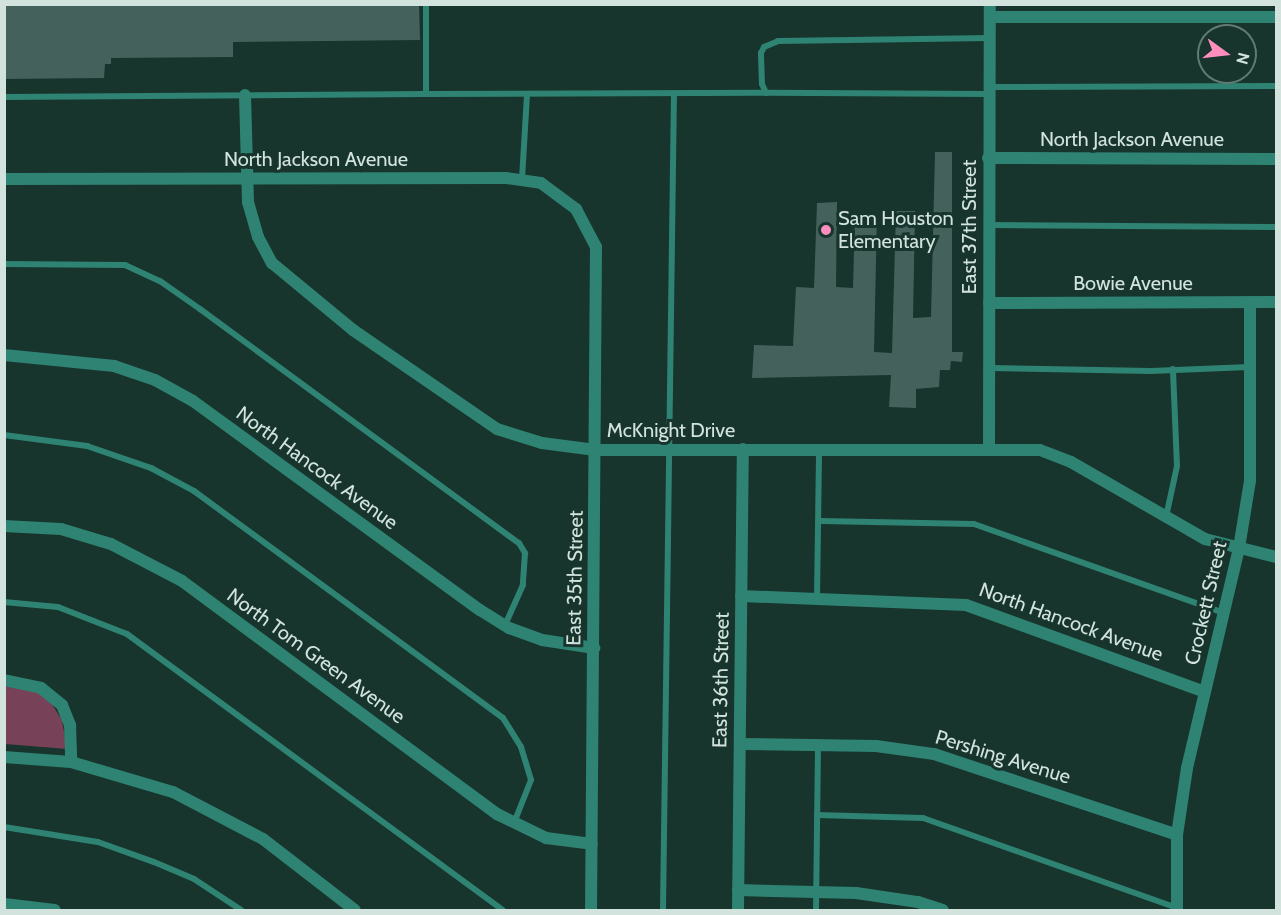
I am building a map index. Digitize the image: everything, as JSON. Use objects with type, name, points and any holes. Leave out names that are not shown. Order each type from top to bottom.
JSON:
[{"type":"street","points":[[990,11],[1276,17]]},
{"type":"street","name":"East 37th Street","points":[[989,448],[990,11]]},
{"type":"street","name":"McKnight Drive","points":[[245,95],[245,179],[251,219],[265,252],[305,294],[497,429],[542,443],[596,450],[1031,449],[1056,455],[1205,539],[1276,557]]},
{"type":"street","name":"North Jackson Avenue","points":[[988,158],[1276,159]]},
{"type":"street","name":"North Jackson Avenue","points":[[4,179],[522,179],[541,183],[563,196],[586,224],[596,247]]},
{"type":"street","name":"East 35th Street","points":[[591,910],[596,247]]},
{"type":"street","name":"Crockett Street","points":[[1177,909],[1177,836],[1205,692],[1239,548],[1250,481],[1250,302]]},
{"type":"street","name":"Bowie Avenue","points":[[989,303],[1276,302]]},
{"type":"street","name":"North Hancock Avenue","points":[[4,355],[114,366],[155,380],[194,401],[505,625],[542,640],[594,648]]},
{"type":"street","name":"East 36th Street","points":[[738,910],[743,449]]},
{"type":"street","name":"North Tom Green Avenue","points":[[4,526],[61,529],[111,544],[182,581],[514,824],[546,838],[592,843]]},
{"type":"street","name":"North Hancock Avenue","points":[[741,596],[966,605],[1205,692]]},
{"type":"street","points":[[4,680],[40,688],[62,705],[70,725],[71,762]]},
{"type":"street","name":"Pershing Avenue","points":[[740,744],[876,746],[934,754],[1177,836]]},
{"type":"street","points":[[4,758],[71,762],[183,797],[263,839],[355,910]]},
{"type":"street","points":[[738,890],[887,897],[943,910]]},
{"type":"street","points":[[4,904],[55,910]]},
{"type":"lane","points":[[426,4],[426,94]]},
{"type":"lane","points":[[766,93],[762,84],[761,53],[764,47],[778,41],[990,38]]},
{"type":"lane","points":[[4,97],[674,94],[1276,86]]},
{"type":"lane","points":[[663,910],[674,94]]},
{"type":"lane","points":[[522,179],[527,95]]},
{"type":"lane","points":[[989,225],[1276,227]]},
{"type":"lane","points":[[4,264],[125,265],[160,281],[200,309],[519,543],[525,553],[524,579],[505,625]]},
{"type":"lane","points":[[989,368],[1250,367]]},
{"type":"lane","points":[[1166,518],[1177,466],[1173,369]]},
{"type":"lane","points":[[4,435],[87,446],[151,468],[194,491],[503,718],[521,747],[531,780],[514,824]]},
{"type":"lane","points":[[817,598],[820,521],[819,449]]},
{"type":"lane","points":[[820,521],[974,524],[1224,614]]},
{"type":"lane","points":[[4,602],[58,607],[127,633],[503,910]]},
{"type":"lane","points":[[816,910],[818,745]]},
{"type":"lane","points":[[817,815],[923,818],[1177,909]]},
{"type":"lane","points":[[4,827],[99,842],[194,879],[241,910]]},
{"type":"shaded area","points":[[4,685],[38,690],[50,701],[62,720],[67,749],[5,744]]},
{"type":"building","points":[[419,4],[420,40],[233,42],[233,57],[111,58],[111,64],[105,64],[104,78],[4,79],[4,5]]},
{"type":"building","points":[[935,152],[952,152],[952,352],[963,352],[962,362],[951,361],[950,370],[940,370],[939,387],[916,389],[916,408],[889,407],[891,375],[752,378],[754,345],[793,346],[796,287],[814,288],[817,203],[837,202],[836,287],[853,288],[855,214],[877,215],[874,352],[892,353],[896,211],[915,211],[913,318],[931,317]]},
{"type":"place","name":"Sam Houston Elementary","points":[[826,230]]}]
